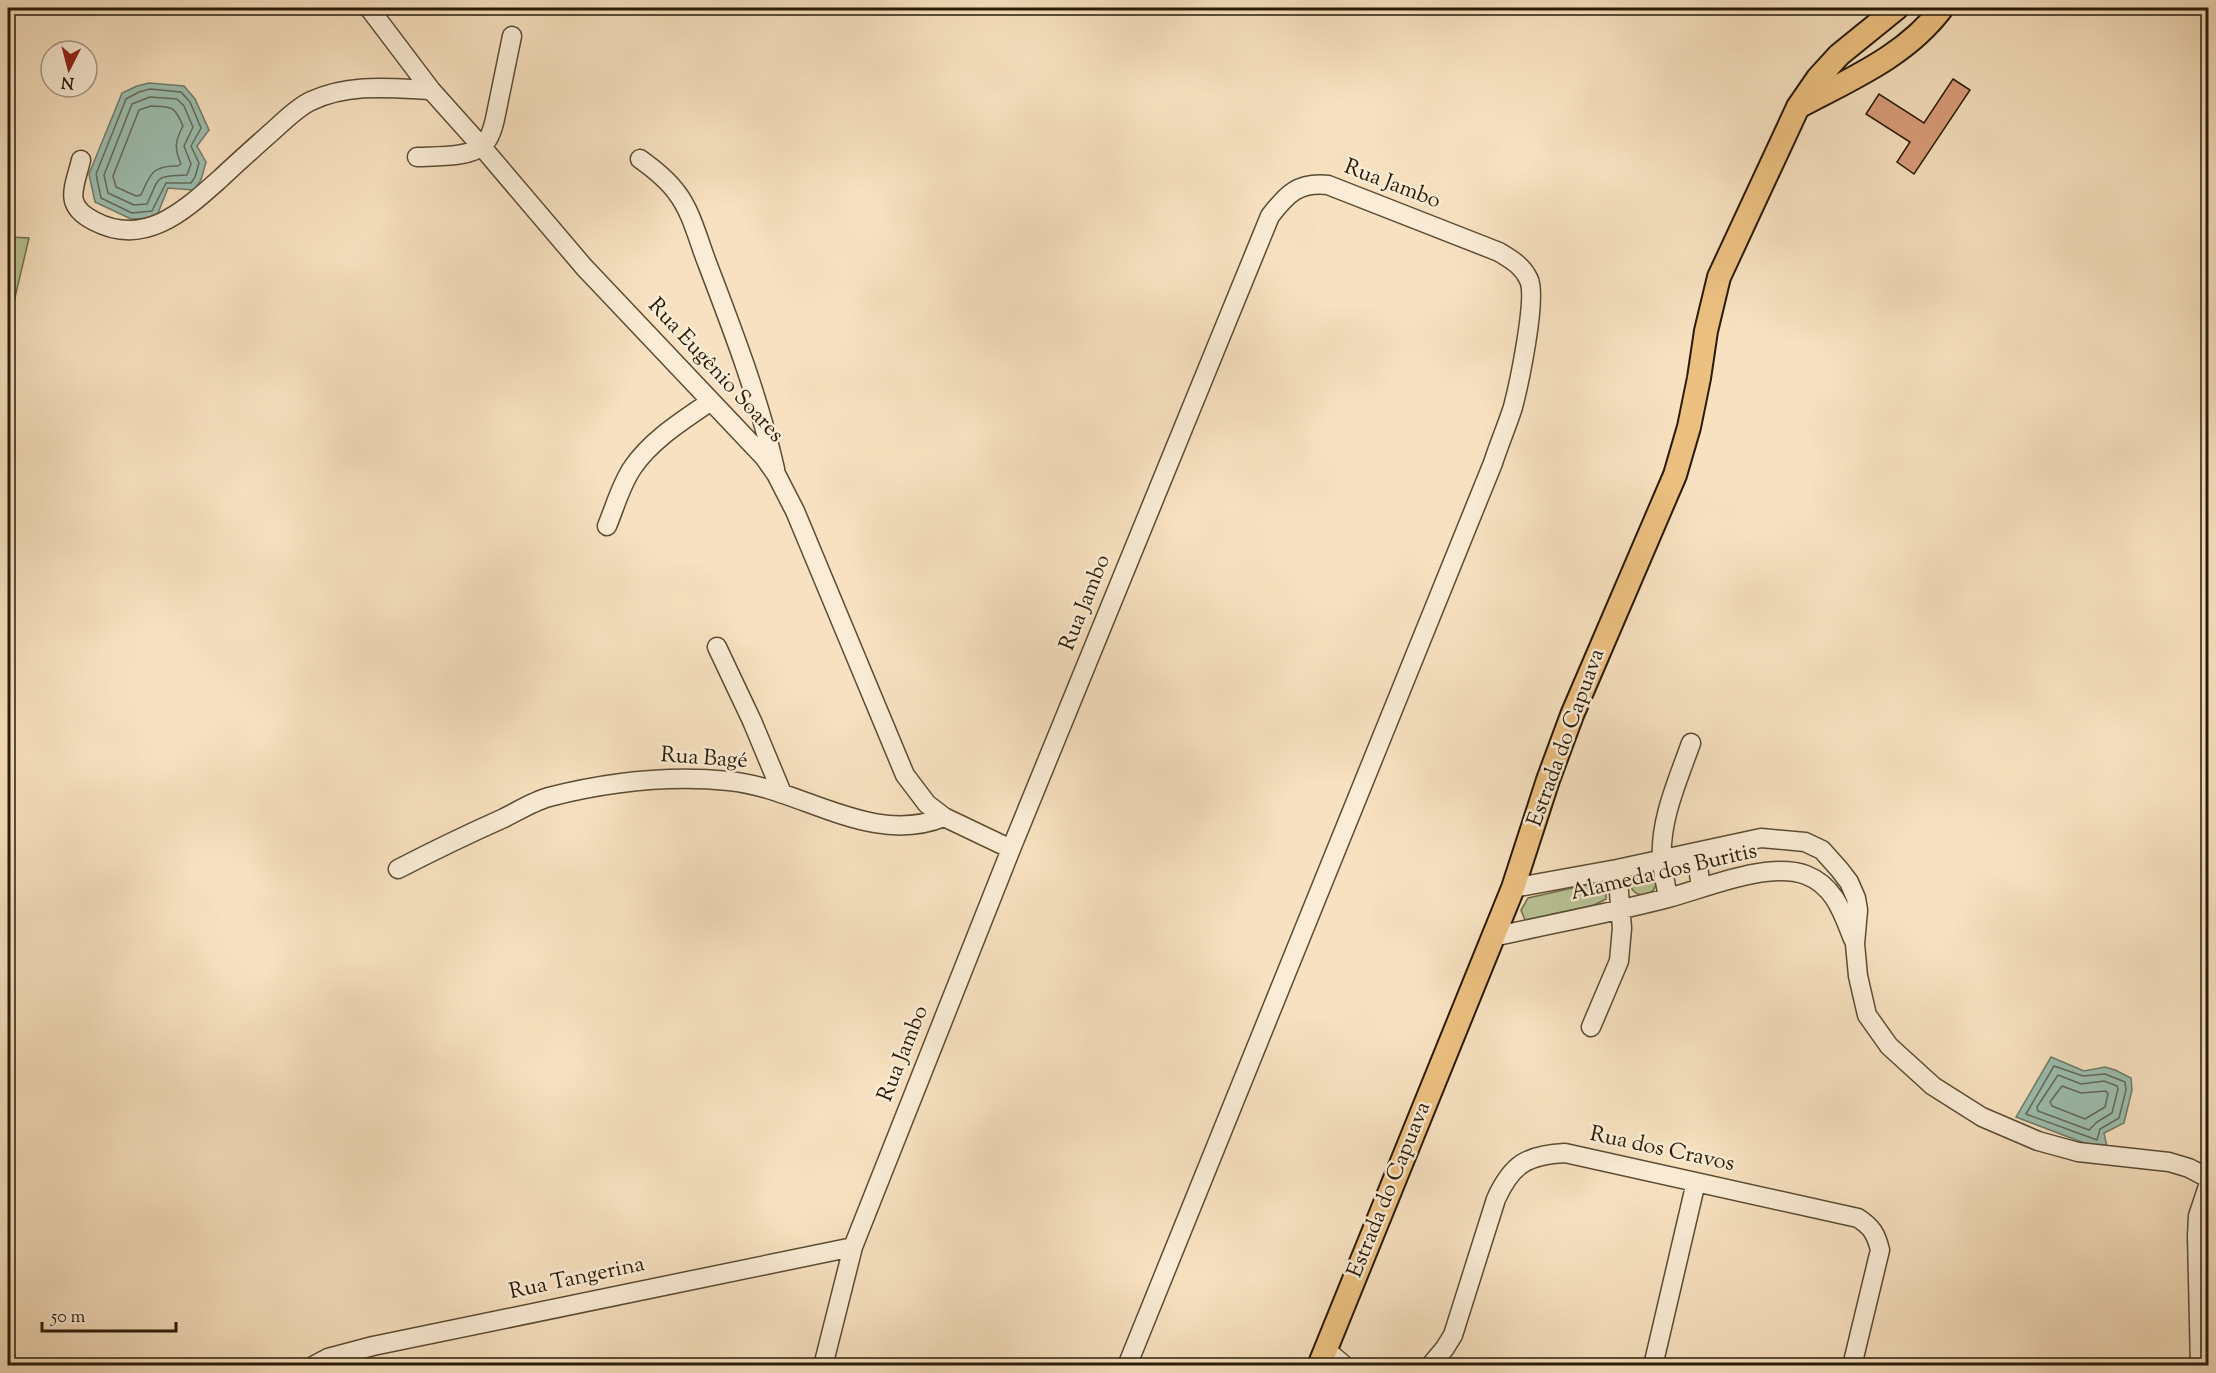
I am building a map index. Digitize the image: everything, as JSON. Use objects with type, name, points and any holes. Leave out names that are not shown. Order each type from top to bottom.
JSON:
[{"type":"main road","points":[[1898,8],[1899,23],[1902,27],[1921,32]]},
{"type":"main road","name":"Estrada do Capuava","points":[[1322,1358],[1493,937],[1572,715],[1675,475],[1689,428],[1706,331],[1719,276],[1798,107],[1818,78],[1839,55],[1898,8]]},
{"type":"main road","points":[[1798,107],[1869,70],[1899,50],[1921,32],[1941,8]]},
{"type":"street","name":"Rua Eugênio Soares","points":[[369,8],[431,90],[483,147],[584,267],[764,457],[776,474],[795,511],[905,775],[927,804],[944,817]]},
{"type":"street","points":[[417,157],[471,153],[483,147],[492,131],[512,36]]},
{"type":"street","points":[[81,160],[72,194],[75,206],[80,212],[104,226],[120,231],[147,229],[164,222],[196,201],[309,101],[342,90],[369,88],[431,90]]},
{"type":"street","points":[[640,159],[663,176],[679,194],[719,294],[767,435],[776,474]]},
{"type":"street","name":"Rua Jambo","points":[[824,1365],[853,1247],[1011,849],[1270,216],[1295,190],[1312,183],[1328,185],[1499,252],[1518,263],[1529,279],[1532,292],[1530,320],[1513,405],[1493,463],[1127,1365]]},
{"type":"street","points":[[607,526],[632,467],[665,434],[711,401]]},
{"type":"street","points":[[717,647],[760,739],[782,793]]},
{"type":"street","points":[[1668,898],[1662,859],[1667,816],[1691,743]]},
{"type":"street","name":"Rua Bagé","points":[[398,869],[547,797],[639,780],[731,781],[782,793],[866,821],[891,826],[930,823],[944,817]]},
{"type":"street","points":[[944,817],[1011,849]]},
{"type":"street","name":"Alameda dos Buritis","points":[[1512,888],[1617,869],[1761,838],[1805,842],[1822,850],[1849,882],[1856,898],[1858,923],[1855,944]]},
{"type":"street","points":[[1696,852],[1701,888]]},
{"type":"street","points":[[1591,1027],[1619,961],[1622,928],[1617,869]]},
{"type":"street","name":"Alameda dos Buritis","points":[[1493,937],[1668,898],[1751,874],[1784,872],[1806,875],[1824,885],[1839,902],[1855,944]]},
{"type":"street","points":[[1855,944],[1858,976],[1867,1015],[1889,1046],[1933,1086],[1982,1117],[2038,1141],[2079,1152],[2169,1162],[2189,1168],[2208,1178]]},
{"type":"street","name":"Rua dos Cravos","points":[[1430,1365],[1453,1335],[1504,1180],[1521,1163],[1541,1155],[1565,1154],[1858,1218],[1870,1226],[1877,1235],[1880,1250],[1852,1365]]},
{"type":"street","points":[[1653,1365],[1696,1182]]},
{"type":"street","points":[[2200,1365],[2197,1226],[2208,1186]]},
{"type":"street","name":"Rua Tangerina","points":[[313,1365],[328,1358],[373,1346],[853,1247]]},
{"type":"street","points":[[1322,1358],[1345,1365]]},
{"type":"green space","points":[[8,237],[29,238],[8,327]]},
{"type":"green space","points":[[1643,869],[1652,873],[1656,882],[1652,891],[1643,895],[1634,891],[1630,882],[1634,873]]},
{"type":"green space","points":[[1599,882],[1606,890],[1606,899],[1594,905],[1525,920],[1521,910],[1528,898]]},
{"type":"water","points":[[149,83],[184,86],[195,99],[209,130],[197,146],[206,162],[201,180],[194,190],[168,188],[156,218],[131,219],[95,202],[89,174],[122,93]]},
{"type":"water","points":[[2051,1057],[2084,1071],[2105,1067],[2131,1078],[2132,1090],[2124,1123],[2104,1133],[2108,1152],[2016,1117]]},
{"type":"building","points":[[1953,79],[1970,90],[1914,174],[1897,162],[1910,142],[1866,114],[1879,94],[1924,123]]}]
